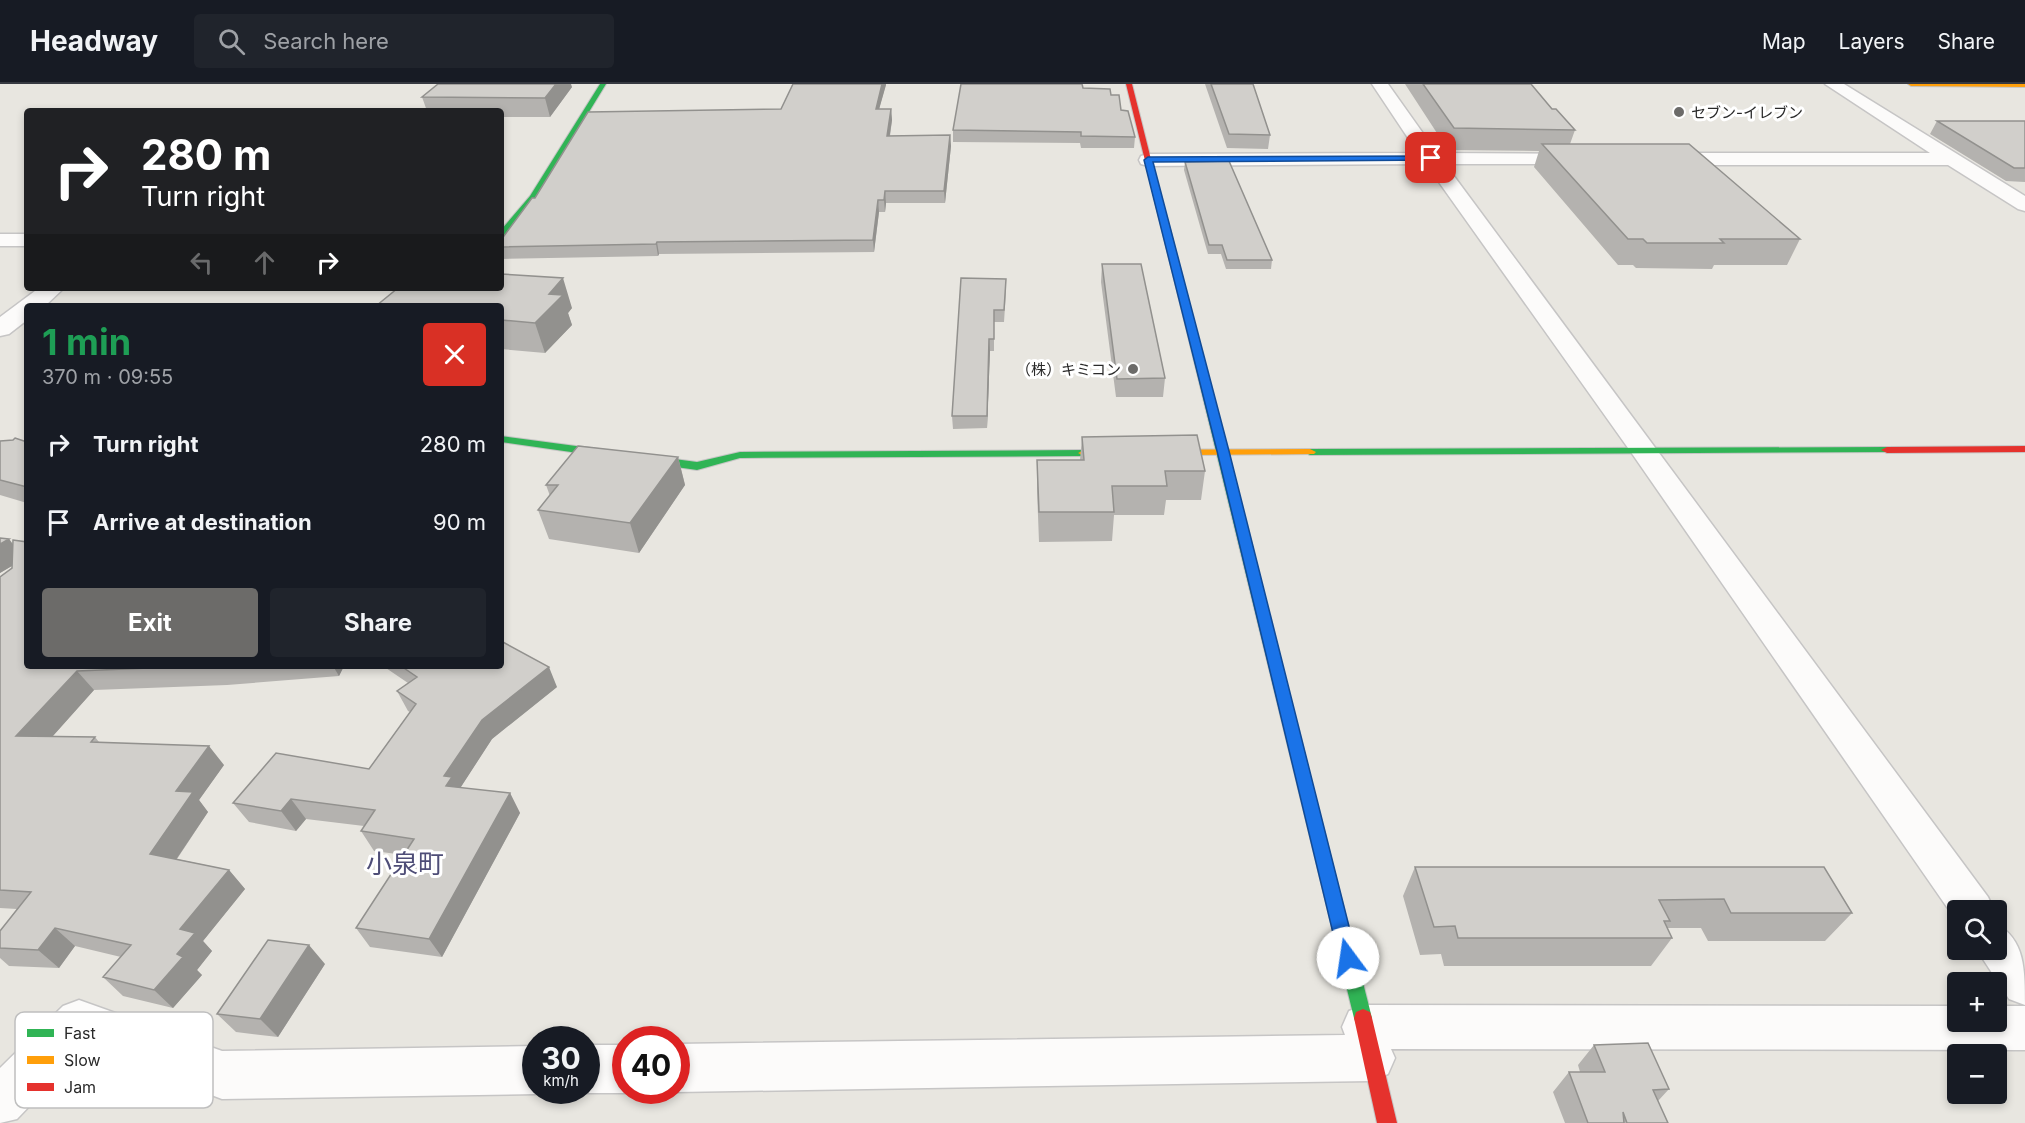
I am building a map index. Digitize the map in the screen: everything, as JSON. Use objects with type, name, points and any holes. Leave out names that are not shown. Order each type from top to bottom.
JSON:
[{"type":"main road","points":[[504,231],[533,197],[603,84]]},
{"type":"main road","points":[[1129,84],[1223,451],[1387,1123]]},
{"type":"main road","points":[[1911,84],[2025,85]]},
{"type":"main road","points":[[504,439],[696,466],[740,455],[2025,449]]},
{"type":"street","points":[[1380,84],[1966,900]]},
{"type":"street","points":[[1833,84],[2025,205]]},
{"type":"street","points":[[1148,160],[1596,159]]},
{"type":"street","points":[[1643,159],[1950,159]]},
{"type":"street","points":[[0,240],[24,240]]},
{"type":"street","points":[[33,303],[49,291]]},
{"type":"street","points":[[0,329],[24,310]]},
{"type":"street","points":[[2007,959],[2025,984]]},
{"type":"street","points":[[690,1067],[1368,1042],[2025,1028]]},
{"type":"street","points":[[213,1072],[222,1075],[522,1070]]},
{"type":"street","points":[[0,1102],[15,1087]]},
{"type":"building","points":[[438,84],[556,84],[545,98],[422,97]]},
{"type":"building","points":[[793,84],[882,84],[876,109],[891,109],[887,136],[950,135],[944,191],[885,191],[884,200],[878,200],[873,240],[657,242],[656,244],[504,247],[504,236],[532,198],[535,198],[588,112],[781,109]]},
{"type":"building","points":[[961,84],[1082,84],[1083,88],[1110,89],[1111,95],[1119,95],[1121,110],[1128,111],[1135,137],[1081,136],[1081,132],[953,130]]},
{"type":"building","points":[[1211,84],[1253,84],[1270,135],[1229,134]]},
{"type":"building","points":[[1423,84],[1531,84],[1552,109],[1556,109],[1575,130],[1454,128]]},
{"type":"building","points":[[1937,121],[2025,121],[2025,168],[2014,168]]},
{"type":"building","points":[[1542,144],[1689,144],[1800,239],[1720,239],[1724,243],[1647,243],[1643,239],[1628,239]]},
{"type":"building","points":[[1229,161],[1272,260],[1227,260],[1222,245],[1209,245],[1185,162]]},
{"type":"building","points":[[1102,264],[1141,264],[1165,378],[1117,379]]},
{"type":"building","points":[[504,274],[563,278],[549,294],[563,295],[535,323],[504,320],[504,303],[380,303],[394,291],[504,291]]},
{"type":"building","points":[[961,278],[1006,279],[1004,310],[994,310],[994,339],[989,339],[987,416],[952,416]]},
{"type":"building","points":[[1197,435],[1205,471],[1165,471],[1167,486],[1112,486],[1114,512],[1039,512],[1037,460],[1084,460],[1082,437]]},
{"type":"building","points":[[15,438],[24,441],[24,486],[0,480],[0,441]]},
{"type":"building","points":[[578,446],[678,457],[630,523],[538,510],[558,485],[546,485]]},
{"type":"building","points":[[0,538],[9,539],[0,544]]},
{"type":"building","points":[[13,540],[24,542],[24,669],[125,669],[77,671],[16,736],[95,737],[91,742],[209,746],[176,791],[193,792],[150,854],[229,870],[180,929],[195,933],[177,954],[183,957],[154,990],[103,977],[131,945],[55,928],[38,950],[0,948],[0,931],[31,892],[0,890],[0,577],[12,568]]},
{"type":"building","points":[[504,643],[549,667],[482,720],[444,776],[452,777],[446,786],[510,793],[429,939],[356,928],[414,839],[361,831],[375,810],[291,799],[281,811],[233,803],[276,753],[369,769],[416,704],[397,691],[417,677],[405,669],[504,669]]},
{"type":"building","points":[[1415,867],[1824,867],[1852,913],[1731,913],[1724,899],[1659,900],[1670,921],[1664,921],[1672,938],[1458,938],[1455,926],[1434,927]]},
{"type":"building","points":[[268,940],[309,945],[260,1019],[217,1014]]},
{"type":"building","points":[[1648,1043],[1669,1089],[1653,1090],[1668,1123],[1627,1123],[1623,1112],[1624,1123],[1588,1123],[1569,1072],[1605,1072],[1594,1045]]},
{"type":"traffic: fast","points":[[504,231],[533,197],[603,84]]},
{"type":"traffic: fast","points":[[1164,221],[1363,1018]]},
{"type":"traffic: fast","points":[[504,439],[697,466],[740,455],[1084,453]]},
{"type":"traffic: fast","points":[[1310,452],[1887,450]]},
{"type":"traffic: slow","points":[[1911,84],[2025,85]]},
{"type":"traffic: slow","points":[[1084,453],[1310,452]]},
{"type":"traffic: jam","points":[[1129,84],[1164,221]]},
{"type":"traffic: jam","points":[[1887,450],[2025,449]]},
{"type":"traffic: jam","points":[[1363,1018],[1387,1123]]},
{"type":"place","name":"セブン-イレブン","points":[[1679,112]]},
{"type":"place","name":"（株）キミコン","points":[[1133,369]]},
{"type":"district","name":"小泉町","points":[[405,863]]},
{"type":"route","points":[[1348,958],[1223,451],[1148,160],[1431,158]]}]
